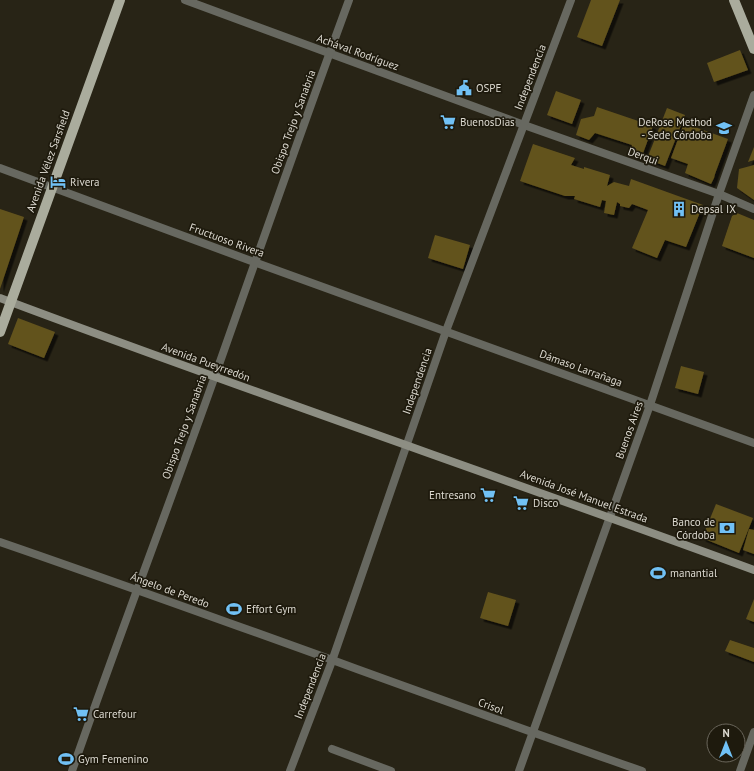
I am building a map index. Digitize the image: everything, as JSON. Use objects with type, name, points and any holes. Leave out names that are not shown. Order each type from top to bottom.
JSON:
[{"type":"main road","name":"Avenida Vélez Sarsfield","points":[[0,332],[51,187],[120,0]]},
{"type":"main road","points":[[734,0],[754,49]]},
{"type":"main road","name":"Avenida Pueyrredón","points":[[0,298],[214,377],[406,444]]},
{"type":"main road","name":"Avenida José Manuel Estrada","points":[[406,444],[754,570]]},
{"type":"street","name":"Achával Rodríguez","points":[[185,0],[524,125]]},
{"type":"street","name":"Obispo Trejo y Sanabria","points":[[72,771],[136,589],[214,377],[349,0]]},
{"type":"street","name":"Independencia","points":[[290,771],[332,661],[446,331],[571,0]]},
{"type":"street","name":"Buenos Aires","points":[[518,771],[650,405],[719,194],[754,95]]},
{"type":"street","name":"Derqui","points":[[524,125],[719,194],[754,209]]},
{"type":"street","name":"Fructuoso Rivera","points":[[0,168],[446,331]]},
{"type":"street","name":"Dámaso Larrañaga","points":[[446,331],[754,443]]},
{"type":"street","name":"Ángelo de Peredo","points":[[0,542],[136,589],[332,661]]},
{"type":"street","name":"Crisol","points":[[332,661],[642,771]]},
{"type":"street","points":[[740,771],[754,732]]},
{"type":"street","points":[[332,749],[391,771]]},
{"type":"building","points":[[591,0],[620,0],[602,46],[577,37]]},
{"type":"building","points":[[740,50],[748,70],[714,82],[707,63]]},
{"type":"building","points":[[556,91],[581,100],[572,124],[547,115]]},
{"type":"building","points":[[597,107],[653,126],[642,156],[630,152],[632,145],[595,133],[589,140],[576,135],[581,119],[594,116]]},
{"type":"building","points":[[667,108],[685,115],[665,166],[647,159]]},
{"type":"building","points":[[684,123],[728,139],[711,184],[685,173],[688,164],[671,158]]},
{"type":"building","points":[[533,144],[575,158],[571,165],[584,169],[584,167],[610,175],[607,186],[614,182],[629,186],[631,179],[703,205],[686,247],[665,240],[657,258],[632,248],[648,210],[632,204],[629,208],[620,206],[617,202],[614,215],[604,213],[606,201],[602,200],[600,207],[574,199],[575,196],[565,196],[520,181]]},
{"type":"building","points":[[754,147],[754,160],[748,162]]},
{"type":"building","points":[[754,165],[754,200],[737,188],[739,169]]},
{"type":"building","points":[[0,209],[24,217],[0,289]]},
{"type":"building","points":[[737,213],[754,220],[754,258],[722,246],[732,216]]},
{"type":"building","points":[[435,235],[470,245],[463,269],[428,258]]},
{"type":"building","points":[[18,318],[55,332],[44,358],[8,344]]},
{"type":"building","points":[[681,366],[704,372],[698,394],[675,388]]},
{"type":"building","name":"Banco de Córdoba","points":[[716,504],[753,518],[739,553],[702,538]]},
{"type":"building","points":[[749,529],[754,530],[754,554],[743,550]]},
{"type":"building","points":[[488,592],[516,600],[508,626],[480,618]]},
{"type":"building","points":[[754,599],[754,622],[746,619]]},
{"type":"building","points":[[730,640],[754,648],[754,662],[725,651]]},
{"type":"place","name":"OSPE","points":[[464,88]]},
{"type":"place","name":"BuenosDias","points":[[448,122]]},
{"type":"place","name":"DeRose Method - Sede Córdoba","points":[[724,128]]},
{"type":"place","name":"Rivera","points":[[58,182]]},
{"type":"place","name":"Depsal IX","points":[[679,209]]},
{"type":"place","name":"Entresano","points":[[488,495]]},
{"type":"place","name":"Disco","points":[[521,503]]},
{"type":"place","name":"Banco de Córdoba","points":[[727,528]]},
{"type":"place","name":"manantial","points":[[658,573]]},
{"type":"place","name":"Effort Gym","points":[[234,609]]},
{"type":"place","name":"Carrefour","points":[[81,714]]},
{"type":"place","name":"Gym Femenino","points":[[66,759]]}]
